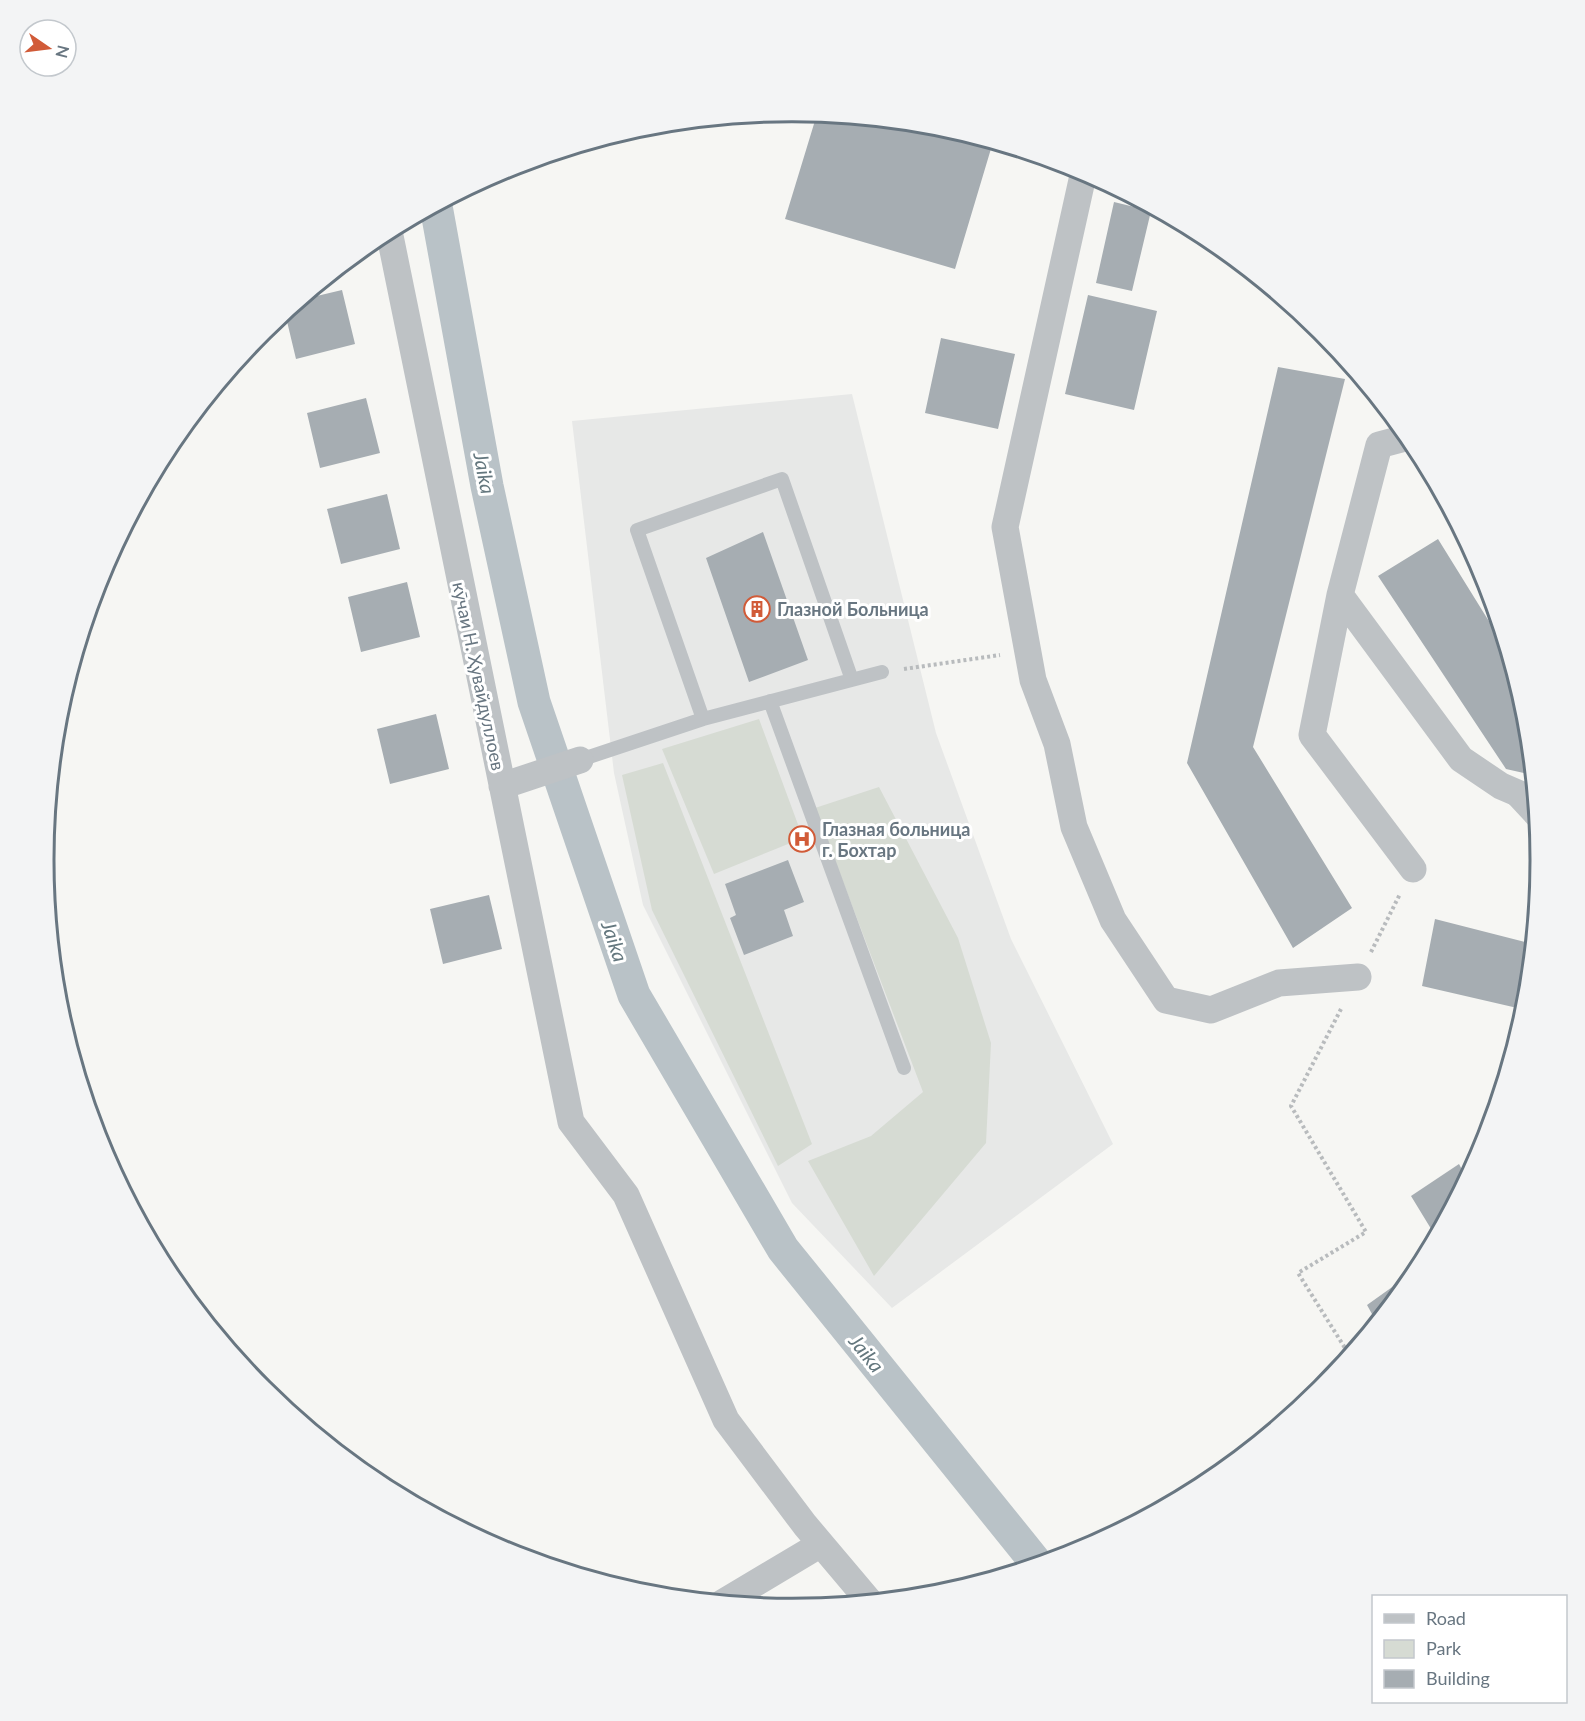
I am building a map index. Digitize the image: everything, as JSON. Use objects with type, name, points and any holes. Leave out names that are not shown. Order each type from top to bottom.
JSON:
[{"type":"street","points":[[1082,181],[1005,527],[1033,680],[1058,744],[1074,826],[1113,920],[1166,1000],[1211,1010],[1279,983],[1358,977]]},
{"type":"street","name":"кӯчаи Н. Ҳувайдуллоев","points":[[391,241],[571,1122],[626,1195],[726,1420],[821,1544]]},
{"type":"street","points":[[1399,440],[1379,445],[1340,595],[1312,735],[1413,869]]},
{"type":"street","points":[[1340,595],[1461,759],[1502,786],[1528,797]]},
{"type":"street","points":[[502,786],[580,760]]},
{"type":"street","points":[[734,1596],[821,1544],[864,1595]]},
{"type":"lane","points":[[703,719],[637,530],[782,479],[852,680]]},
{"type":"lane","points":[[580,760],[703,719],[882,672]]},
{"type":"lane","points":[[770,701],[904,1068]]},
{"type":"lane","points":[[1502,786],[1529,815]]},
{"type":"path","points":[[882,672],[1028,651]]},
{"type":"path","points":[[1346,1349],[1298,1273],[1366,1232],[1291,1106],[1413,869]]},
{"type":"shaded area","name":"Глазная больница г. Бохтар","points":[[852,394],[936,733],[1011,939],[1113,1144],[892,1308],[792,1203],[643,905],[614,773],[572,421]]},
{"type":"green space","points":[[759,719],[803,838],[714,874],[662,749]]},
{"type":"green space","points":[[663,763],[812,1144],[778,1166],[652,910],[622,775]]},
{"type":"green space","points":[[879,787],[958,938],[991,1043],[986,1143],[874,1276],[808,1161],[871,1136],[923,1092],[815,808]]},
{"type":"building","points":[[814,123],[889,128],[937,136],[991,149],[955,269],[785,219]]},
{"type":"building","points":[[1114,202],[1137,208],[1150,215],[1132,291],[1096,283]]},
{"type":"building","points":[[342,290],[355,344],[296,359],[287,322],[317,296]]},
{"type":"building","points":[[1088,295],[1157,311],[1134,410],[1065,394]]},
{"type":"building","points":[[941,338],[1015,354],[998,429],[925,413]]},
{"type":"building","points":[[1278,367],[1345,379],[1253,747],[1352,908],[1293,948],[1187,763]]},
{"type":"building","points":[[366,398],[380,453],[320,468],[307,413]]},
{"type":"building","points":[[387,494],[400,549],[341,564],[327,509]]},
{"type":"building","name":"Глазной Больница","points":[[763,532],[808,660],[749,682],[706,558]]},
{"type":"building","points":[[1438,539],[1494,629],[1517,716],[1526,773],[1506,769],[1378,576]]},
{"type":"building","points":[[407,582],[420,637],[361,652],[348,597]]},
{"type":"building","points":[[436,714],[449,769],[390,784],[377,729]]},
{"type":"building","points":[[788,860],[804,902],[784,910],[793,936],[744,955],[730,918],[736,915],[725,884]]},
{"type":"building","points":[[489,895],[502,949],[443,964],[430,909]]},
{"type":"building","points":[[1435,919],[1526,942],[1516,1008],[1422,986]]},
{"type":"building","points":[[1459,1164],[1462,1171],[1432,1230],[1411,1196]]},
{"type":"building","points":[[1398,1283],[1373,1316],[1367,1305]]},
{"type":"waterway","name":"Jaika","points":[[437,213],[487,486],[534,702],[634,995],[783,1249],[1033,1559]]},
{"type":"place","name":"Глазной Больница","points":[[757,609]]},
{"type":"place","name":"Глазная больница г. Бохтар","points":[[802,839]]}]
